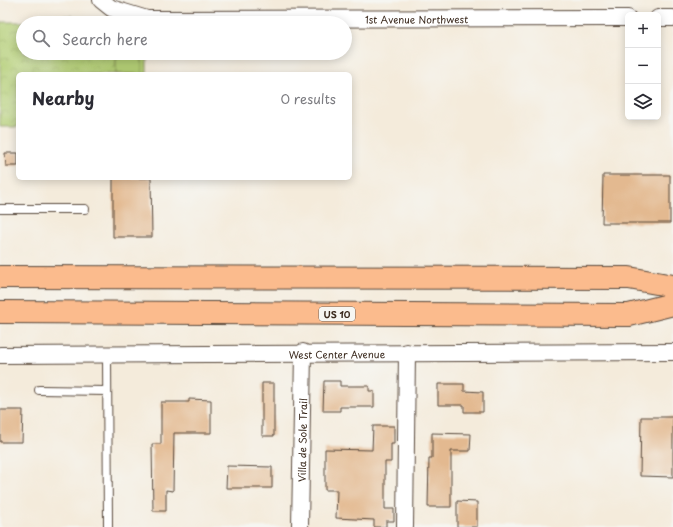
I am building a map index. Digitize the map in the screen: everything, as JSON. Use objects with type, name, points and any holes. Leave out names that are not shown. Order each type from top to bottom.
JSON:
[{"type":"main road","points":[[0,277],[629,278],[673,286]]},
{"type":"main road","name":"US 10","points":[[0,312],[629,315],[673,304]]},
{"type":"street","name":"1st Avenue Northwest","points":[[106,4],[139,16]]},
{"type":"street","name":"1st Avenue Northwest","points":[[352,19],[625,18]]},
{"type":"street","points":[[661,18],[673,18]]},
{"type":"street","name":"West Center Avenue","points":[[0,355],[303,352],[673,352]]},
{"type":"street","name":"Villa de Sole Trail","points":[[300,527],[303,352]]},
{"type":"street","points":[[405,527],[407,352]]},
{"type":"lane","points":[[0,208],[85,209]]},
{"type":"lane","points":[[107,354],[108,527]]},
{"type":"lane","points":[[39,390],[107,391]]},
{"type":"green space","points":[[0,22],[16,22],[16,60],[147,60],[147,72],[16,72],[16,127],[0,127]]},
{"type":"green space","points":[[116,60],[142,60],[142,72],[116,72]]},
{"type":"building","points":[[5,153],[16,153],[16,166],[6,166]]},
{"type":"building","points":[[603,175],[670,175],[670,223],[602,223]]},
{"type":"building","points":[[113,180],[151,180],[152,237],[113,237]]},
{"type":"building","points":[[324,381],[340,381],[340,386],[369,386],[369,391],[374,391],[374,407],[340,407],[340,411],[323,411]]},
{"type":"building","points":[[262,383],[274,383],[274,436],[262,436]]},
{"type":"building","points":[[438,384],[464,384],[464,391],[483,392],[483,412],[464,412],[464,405],[438,405]]},
{"type":"building","points":[[189,399],[211,400],[211,433],[174,433],[173,491],[166,490],[166,511],[153,511],[152,444],[161,444],[161,402],[189,402]]},
{"type":"building","points":[[0,410],[23,410],[22,442],[0,442]]},
{"type":"building","points":[[641,417],[673,417],[673,477],[640,476]]},
{"type":"building","points":[[373,426],[394,426],[394,444],[391,444],[391,462],[385,462],[385,509],[394,509],[394,521],[386,521],[386,527],[374,527],[374,520],[336,518],[337,490],[325,490],[325,449],[372,450]]},
{"type":"building","points":[[432,433],[471,434],[470,451],[451,451],[451,507],[428,507],[429,458],[432,458]]},
{"type":"building","points":[[227,466],[272,467],[272,488],[226,488]]},
{"type":"building","points":[[457,501],[477,502],[477,527],[457,527]]}]
